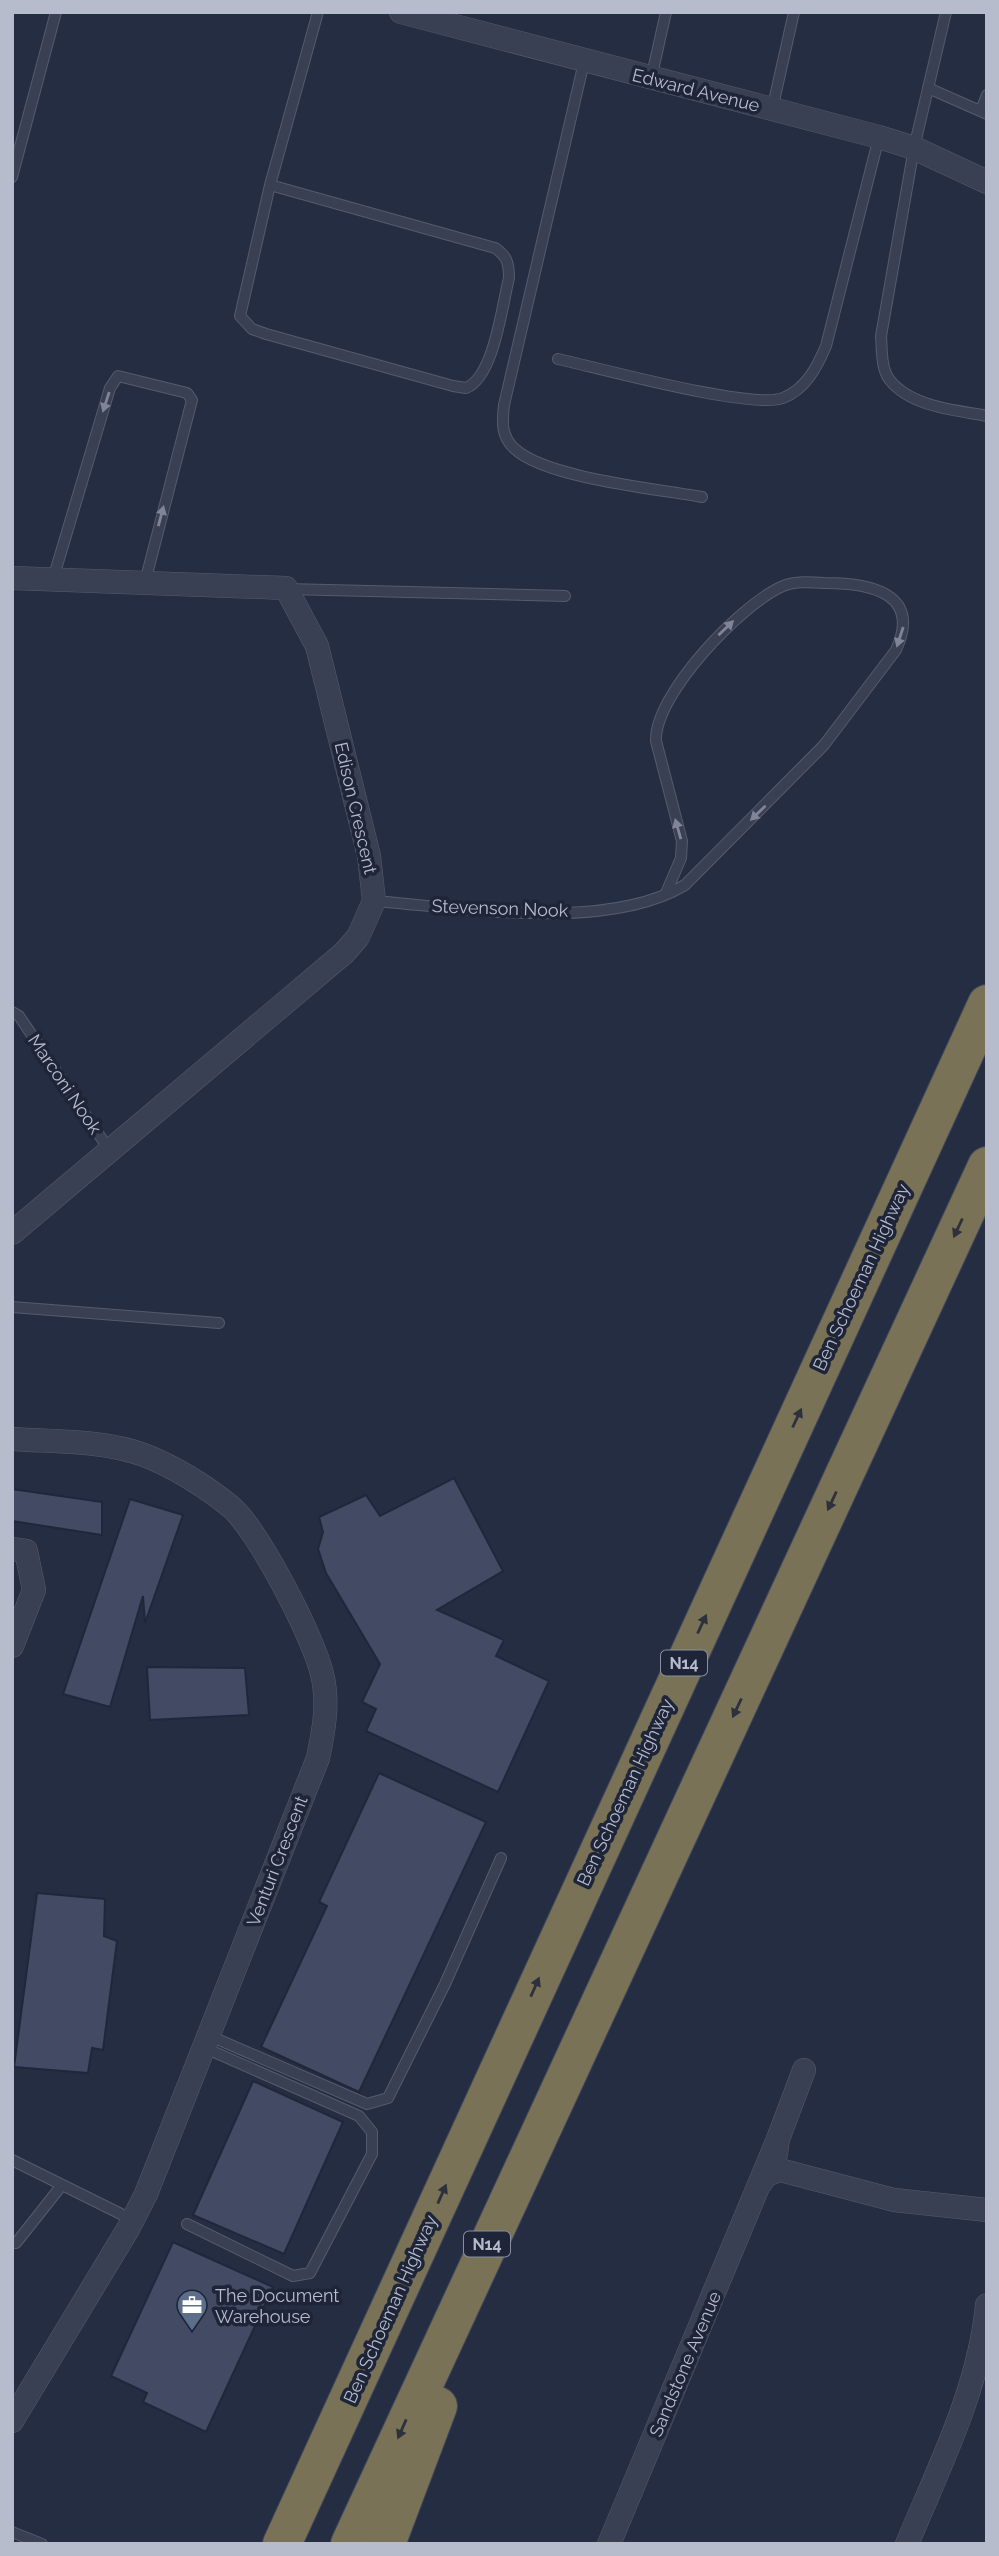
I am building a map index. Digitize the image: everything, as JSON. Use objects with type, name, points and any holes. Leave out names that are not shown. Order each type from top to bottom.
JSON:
[{"type":"highway","name":"Ben Schoeman Highway","points":[[282,2544],[987,1004]]},
{"type":"highway","name":"N14","points":[[349,2544],[987,1166]]},
{"type":"highway","points":[[386,2544],[509,2225],[628,1945]]},
{"type":"highway","points":[[265,2544],[334,2404],[383,2324]]},
{"type":"street","name":"Edward Avenue","points":[[401,12],[879,137],[914,148],[987,182]]},
{"type":"street","points":[[12,578],[286,589]]},
{"type":"street","name":"Edison Crescent","points":[[286,589],[317,646],[369,856],[374,901]]},
{"type":"street","points":[[12,1233],[344,953],[358,937],[374,901]]},
{"type":"street","name":"Venturi Crescent","points":[[12,1439],[117,1448],[141,1454],[230,1506],[252,1533],[317,1658],[326,1710],[318,1758],[207,2042],[133,2220],[14,2412]]},
{"type":"street","points":[[12,1549],[26,1551],[34,1590],[12,1646]]},
{"type":"street","name":"Sandstone Avenue","points":[[609,2544],[760,2184],[804,2070]]},
{"type":"street","points":[[778,2139],[776,2155],[784,2167],[795,2172],[894,2200],[987,2210]]},
{"type":"street","points":[[760,2184],[771,2172],[795,2172]]},
{"type":"street","points":[[907,2544],[965,2401],[977,2361],[987,2305]]},
{"type":"lane","points":[[12,177],[57,12]]},
{"type":"lane","points":[[270,186],[495,248],[503,253],[509,267],[509,278],[493,347],[480,377],[466,387],[453,386],[317,350],[252,329],[243,323],[240,309],[270,186],[318,12]]},
{"type":"lane","points":[[651,79],[666,12]]},
{"type":"lane","points":[[772,110],[794,12]]},
{"type":"lane","points":[[946,12],[914,148],[881,336],[882,357],[888,378],[911,396],[939,406],[987,416]]},
{"type":"lane","points":[[584,62],[507,391],[503,432],[515,449],[544,465],[702,497]]},
{"type":"lane","points":[[928,88],[984,112],[987,95]]},
{"type":"lane","points":[[558,359],[736,398],[769,402],[793,392],[816,370],[826,346],[879,137]]},
{"type":"lane","points":[[53,579],[110,388],[118,376],[187,393],[191,400],[145,582]]},
{"type":"lane","name":"Stevenson Nook","points":[[374,901],[528,913],[628,908],[666,893],[685,885],[824,745],[896,650],[904,632],[904,617],[898,604],[881,590],[833,583],[784,586],[724,628],[666,701],[655,730],[656,741],[682,841],[681,858],[666,893]]},
{"type":"lane","points":[[286,589],[565,596]]},
{"type":"lane","name":"Marconi Nook","points":[[16,1014],[110,1151]]},
{"type":"lane","points":[[12,1307],[219,1323]]},
{"type":"lane","points":[[207,2042],[367,2104],[388,2098],[445,1984],[501,1858]]},
{"type":"lane","points":[[187,2224],[293,2276],[310,2273],[372,2154],[372,2132],[359,2116],[207,2042]]},
{"type":"lane","points":[[12,2160],[133,2220]]},
{"type":"lane","points":[[16,2243],[62,2185]]},
{"type":"lane","points":[[12,2533],[16,2544]]},
{"type":"lane","points":[[12,2533],[42,2544]]},
{"type":"building","points":[[454,1478],[503,1571],[437,1610],[504,1640],[496,1656],[549,1681],[498,1792],[366,1731],[376,1709],[362,1702],[380,1664],[326,1573],[318,1549],[323,1532],[319,1517],[366,1495],[380,1516]]},
{"type":"building","points":[[12,1489],[102,1502],[102,1535],[12,1521]]},
{"type":"building","points":[[130,1499],[183,1515],[145,1623],[143,1596],[110,1707],[63,1694]]},
{"type":"building","points":[[147,1667],[245,1668],[249,1715],[150,1720]]},
{"type":"building","points":[[379,1773],[486,1822],[359,2092],[261,2047],[327,1906],[319,1902]]},
{"type":"building","points":[[37,1893],[105,1899],[104,1936],[117,1941],[103,2050],[92,2048],[88,2073],[14,2067]]},
{"type":"building","points":[[253,2081],[343,2122],[284,2254],[193,2215]]},
{"type":"building","name":"The Document Warehouse","points":[[173,2242],[273,2287],[206,2432],[143,2402],[147,2393],[111,2376]]},
{"type":"place","name":"The Document Warehouse","points":[[192,2332]]}]
